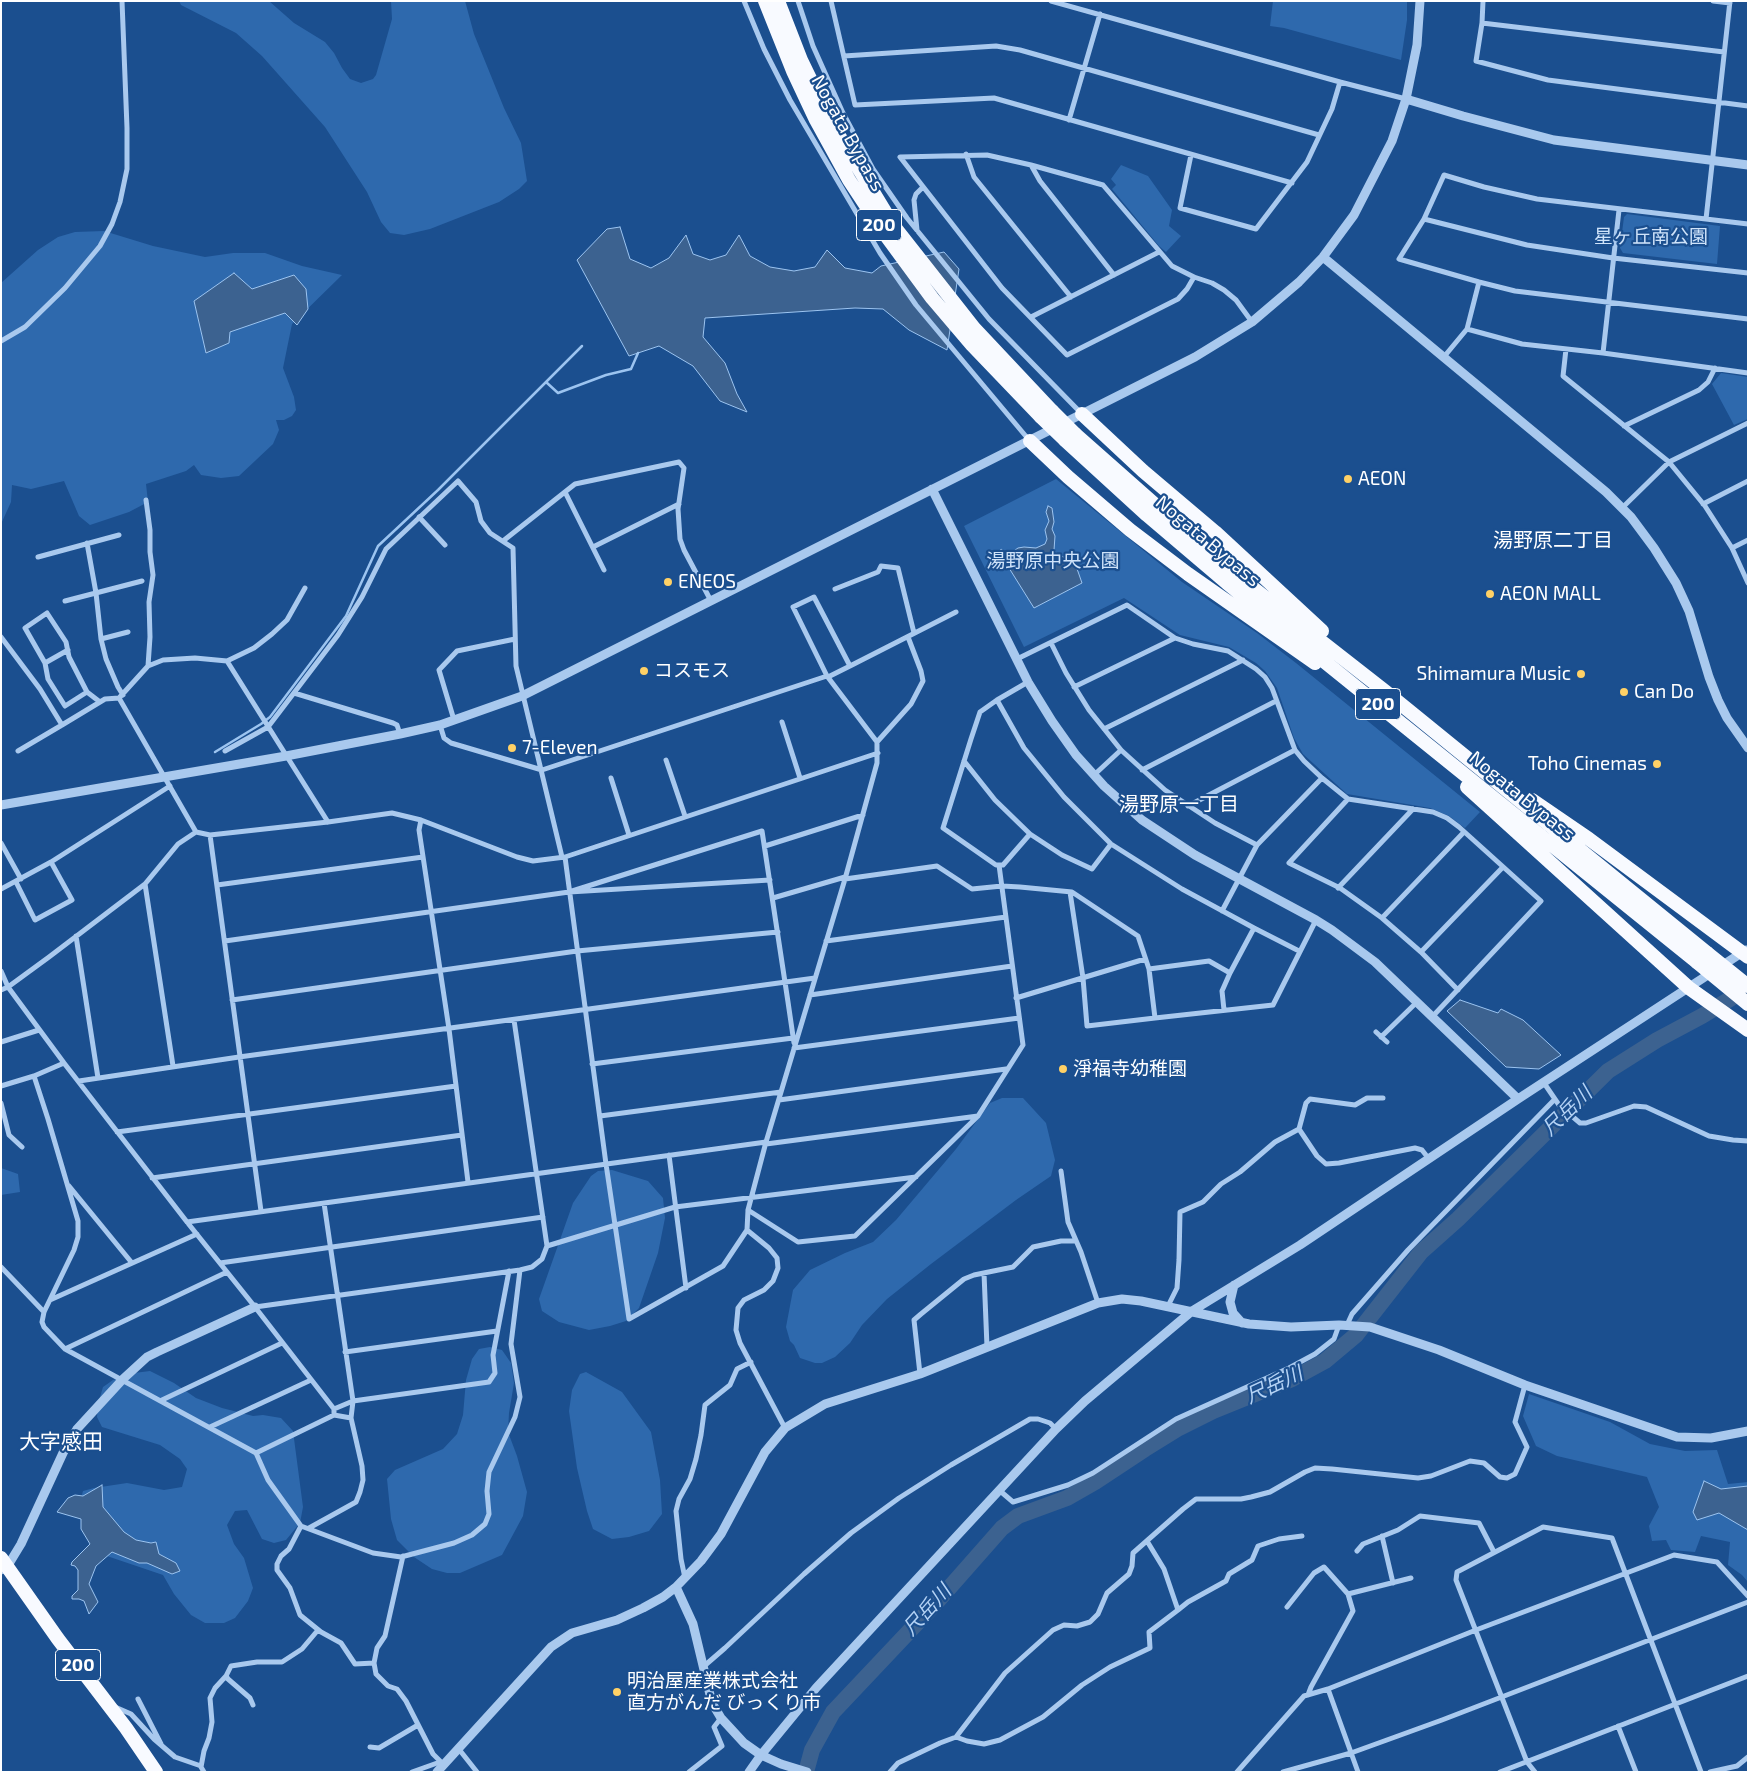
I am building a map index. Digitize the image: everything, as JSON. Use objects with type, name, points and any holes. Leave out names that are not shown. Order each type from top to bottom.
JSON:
[{"type":"highway","name":"Nogata Bypass","points":[[765,1],[793,71],[816,120],[849,180],[876,221],[932,298],[972,345],[1070,437],[1147,515],[1205,564],[1431,748],[1702,958],[1748,986]]},
{"type":"highway","name":"Nogata Bypass","points":[[778,1],[801,60],[833,126],[893,225],[974,328],[1046,414]]},
{"type":"highway","points":[[1082,414],[1143,471],[1215,532],[1348,654],[1386,692]]},
{"type":"highway","name":"Nogata Bypass","points":[[1070,437],[1220,563],[1422,721],[1702,958],[1748,1004]]},
{"type":"highway","points":[[1030,441],[1124,524],[1188,574],[1292,648],[1380,706]]},
{"type":"highway","points":[[1422,721],[1482,762],[1554,816],[1589,839],[1746,953]]},
{"type":"highway","points":[[1431,748],[1468,788],[1689,988],[1748,1030]]},
{"type":"highway","name":"200","points":[[3,1565],[156,1772]]},
{"type":"street","points":[[1,341],[25,326],[65,288],[100,246],[112,224],[120,202],[127,169],[122,1]]},
{"type":"street","points":[[744,1],[764,50],[790,100],[880,253],[916,305],[1030,441]]},
{"type":"street","points":[[798,1],[813,46],[843,113],[873,169],[917,231],[989,319],[1082,414]]},
{"type":"street","points":[[831,1],[855,105],[994,98],[1292,183]]},
{"type":"street","points":[[1051,1],[1554,140],[1748,165]]},
{"type":"street","points":[[1,805],[286,756],[400,734],[440,725],[522,696],[1030,441],[1194,356],[1252,322],[1299,282],[1323,257],[1354,215],[1392,141],[1406,99],[1416,45],[1420,1]]},
{"type":"street","points":[[1483,1],[1482,23],[1476,61],[1548,80],[1748,106]]},
{"type":"street","points":[[1706,219],[1730,2],[1713,1]]},
{"type":"street","points":[[1069,120],[1100,14]]},
{"type":"street","points":[[1482,23],[1724,52]]},
{"type":"street","points":[[844,56],[996,46],[1020,50],[1085,67],[1320,135]]},
{"type":"street","points":[[1192,155],[1180,208],[1256,229],[1307,162],[1332,109],[1340,82]]},
{"type":"street","points":[[966,154],[974,177],[1071,297]]},
{"type":"street","points":[[1194,277],[1188,289],[1178,299],[1067,355],[1002,288],[900,157],[987,154],[1103,185],[1172,266],[1224,290],[1236,300],[1252,322]]},
{"type":"street","points":[[1031,165],[1040,182],[1114,275]]},
{"type":"street","points":[[1748,224],[1537,199],[1484,187],[1444,175],[1424,219],[1399,259],[1479,282],[1515,290],[1748,319]]},
{"type":"street","points":[[917,231],[914,200],[916,194],[923,187]]},
{"type":"street","points":[[1603,353],[1619,210]]},
{"type":"street","points":[[1424,219],[1527,245],[1613,258],[1748,273]]},
{"type":"street","points":[[1031,317],[1159,252]]},
{"type":"street","points":[[1323,257],[1599,486],[1631,517],[1654,548],[1676,583],[1689,611],[1718,700],[1727,718],[1748,748]]},
{"type":"street","points":[[1443,358],[1467,330],[1479,282]]},
{"type":"street","points":[[1467,330],[1522,344],[1748,373]]},
{"type":"street","points":[[1566,349],[1564,376],[1669,462],[1703,504],[1732,548],[1748,583]]},
{"type":"street","points":[[1624,426],[1699,390],[1708,382],[1715,368]]},
{"type":"street","points":[[1622,508],[1669,462],[1748,423]]},
{"type":"street","points":[[503,541],[575,484],[679,462],[684,468],[679,504],[678,528],[680,539],[711,601]]},
{"type":"street","points":[[225,751],[266,723],[294,693],[338,635],[362,597],[386,549],[458,481],[476,502],[481,521],[490,533],[512,548],[516,666],[563,857],[606,1164],[630,1319],[722,1266],[747,1230],[748,1210],[766,1143],[845,878],[878,753],[877,742],[828,676],[793,607],[814,596],[850,666]]},
{"type":"street","points":[[1703,504],[1748,481]]},
{"type":"street","points":[[932,490],[1028,682],[1056,728],[1094,775],[1142,820],[1195,855],[1316,920],[1375,962],[1518,1099]]},
{"type":"street","points":[[565,492],[604,570]]},
{"type":"street","points":[[146,500],[153,575],[150,602],[148,666]]},
{"type":"street","points":[[593,547],[679,504]]},
{"type":"street","points":[[419,517],[445,545]]},
{"type":"street","points":[[38,557],[119,535]]},
{"type":"street","points":[[1732,548],[1748,540]]},
{"type":"street","points":[[87,543],[96,593],[101,639],[106,659],[121,696],[196,832]]},
{"type":"street","points":[[836,589],[878,572],[881,566],[898,568],[914,633]]},
{"type":"street","points":[[65,601],[142,581]]},
{"type":"street","points":[[18,751],[105,699],[121,696],[148,666],[163,660],[195,658],[227,661],[254,648],[286,620],[305,588]]},
{"type":"street","points":[[1017,659],[1127,605],[1175,638],[1228,651],[1265,677],[1272,688],[1295,750],[1322,778],[1348,799],[1433,812],[1447,818],[1464,832],[1541,901],[1433,1016]]},
{"type":"street","points":[[440,725],[444,738],[451,743],[542,770],[828,676],[956,612]]},
{"type":"street","points":[[87,692],[65,706],[48,679],[45,663],[25,628],[47,613],[66,642],[69,657],[87,692],[100,702]]},
{"type":"street","points":[[101,639],[128,632]]},
{"type":"street","points":[[877,742],[912,704],[923,681],[908,636]]},
{"type":"street","points":[[1,637],[40,689],[62,725]]},
{"type":"street","points":[[1074,687],[1175,638]]},
{"type":"street","points":[[454,720],[439,670],[457,651],[515,639]]},
{"type":"street","points":[[1050,643],[1089,710],[1121,750],[1142,770],[1188,806],[1215,823],[1257,845]]},
{"type":"street","points":[[45,663],[68,650]]},
{"type":"street","points":[[1104,730],[1243,660]]},
{"type":"street","points":[[227,661],[328,822]]},
{"type":"street","points":[[1028,682],[980,712],[943,828],[996,865],[1003,865],[1030,834]]},
{"type":"street","points":[[294,693],[393,723],[397,725],[400,734]]},
{"type":"street","points":[[997,700],[1024,748],[1064,797],[1111,844],[1146,867],[1222,911],[1299,951]]},
{"type":"street","points":[[1142,770],[1276,701]]},
{"type":"street","points":[[782,722],[800,778]]},
{"type":"street","points":[[1094,775],[1121,750]]},
{"type":"street","points":[[1188,806],[1295,750]]},
{"type":"street","points":[[1,990],[8,987],[145,884],[178,844],[196,832],[210,835],[328,822],[392,812],[421,820],[533,862],[563,857],[878,753]]},
{"type":"street","points":[[666,760],[685,816]]},
{"type":"street","points":[[964,761],[995,800],[1030,834],[1062,855],[1092,869],[1111,844]]},
{"type":"street","points":[[611,778],[629,835]]},
{"type":"street","points":[[1222,911],[1257,845],[1322,778]]},
{"type":"street","points":[[1,890],[51,862],[170,786]]},
{"type":"street","points":[[1348,799],[1289,863],[1338,888],[1382,918],[1421,952],[1458,990]]},
{"type":"street","points":[[1338,888],[1413,809]]},
{"type":"street","points":[[765,846],[863,815]]},
{"type":"street","points":[[421,820],[419,830],[449,1029],[468,1182]]},
{"type":"street","points":[[569,892],[762,831],[794,1047]]},
{"type":"street","points":[[1382,918],[1464,832]]},
{"type":"street","points":[[210,835],[261,1211]]},
{"type":"street","points":[[1,843],[21,879]]},
{"type":"street","points":[[217,885],[423,857]]},
{"type":"street","points":[[16,882],[35,920],[72,900],[51,862]]},
{"type":"street","points":[[748,1210],[798,1242],[855,1236],[978,1116],[1006,1069],[1023,1045],[999,865]]},
{"type":"street","points":[[773,898],[845,878],[937,866],[972,889],[1002,886],[1070,892],[1101,910],[1138,936],[1149,969],[1155,1018]]},
{"type":"street","points":[[1421,952],[1503,867]]},
{"type":"street","points":[[225,941],[569,892],[770,880]]},
{"type":"street","points":[[145,884],[173,1066]]},
{"type":"street","points":[[1070,892],[1088,1026],[1273,1005],[1316,920]]},
{"type":"street","points":[[826,940],[1006,916]]},
{"type":"street","points":[[1224,1010],[1222,991],[1254,928]]},
{"type":"street","points":[[232,1000],[577,951],[778,932]]},
{"type":"street","points":[[76,936],[98,1078]]},
{"type":"street","points":[[749,1772],[816,1688],[1056,1429],[1085,1401],[1192,1311],[1300,1245],[1518,1099],[1746,953]]},
{"type":"street","points":[[1016,998],[1146,959]]},
{"type":"street","points":[[1149,969],[1209,961],[1230,973]]},
{"type":"street","points":[[810,995],[1012,966]]},
{"type":"street","points":[[1,972],[8,987],[39,1030],[152,1178],[255,1307],[334,1412],[351,1418]]},
{"type":"street","points":[[79,1081],[173,1066],[815,978]]},
{"type":"street","points":[[1381,1037],[1417,1001]]},
{"type":"street","points":[[794,1047],[1019,1018]]},
{"type":"street","points":[[3,1565],[21,1544],[63,1453],[77,1430],[123,1379],[147,1357],[255,1307],[520,1270],[532,1267],[542,1259],[547,1246],[514,1020]]},
{"type":"street","points":[[1,1042],[39,1030]]},
{"type":"street","points":[[1376,1032],[1387,1042]]},
{"type":"street","points":[[592,1064],[793,1038]]},
{"type":"street","points":[[1,1086],[34,1076],[64,1063]]},
{"type":"street","points":[[779,1100],[1006,1069]]},
{"type":"street","points":[[34,1076],[78,1221],[78,1237],[74,1250],[44,1312],[42,1322],[44,1327],[65,1349],[256,1452],[268,1480],[300,1526],[373,1552],[403,1556],[454,1543],[472,1535],[484,1524],[489,1514],[487,1491],[489,1472],[515,1417],[520,1397],[511,1344],[520,1270]]},
{"type":"street","points":[[1544,1083],[1559,1105],[1580,1123],[1586,1124],[1634,1106],[1646,1107],[1709,1136],[1748,1141]]},
{"type":"street","points":[[117,1132],[456,1086]]},
{"type":"street","points":[[600,1116],[781,1092]]},
{"type":"street","points":[[1168,1306],[1177,1288],[1180,1260],[1180,1212],[1203,1202],[1221,1184],[1240,1172],[1275,1142],[1299,1129],[1306,1102],[1310,1099],[1355,1105],[1367,1098],[1383,1098]]},
{"type":"street","points":[[999,1490],[1013,1502],[1068,1484],[1093,1473],[1176,1419],[1289,1368],[1315,1354],[1334,1339],[1352,1314],[1408,1250],[1555,1099]]},
{"type":"street","points":[[1,1103],[9,1135],[22,1147]]},
{"type":"street","points":[[187,1222],[668,1155],[978,1116]]},
{"type":"street","points":[[1299,1129],[1317,1156],[1326,1164],[1415,1148],[1422,1150],[1429,1159]]},
{"type":"street","points":[[152,1178],[462,1135]]},
{"type":"street","points":[[668,1155],[686,1288]]},
{"type":"street","points":[[1061,1171],[1068,1222],[1098,1302]]},
{"type":"street","points":[[547,1246],[675,1207],[917,1177]]},
{"type":"street","points":[[66,1183],[132,1263]]},
{"type":"street","points":[[309,1528],[356,1502],[363,1480],[362,1466],[351,1418],[353,1401],[324,1203]]},
{"type":"street","points":[[220,1263],[543,1217]]},
{"type":"street","points":[[747,1230],[769,1248],[777,1258],[778,1268],[773,1281],[764,1290],[744,1300],[738,1308],[736,1330],[740,1343],[785,1428]]},
{"type":"street","points":[[50,1300],[197,1234]]},
{"type":"street","points":[[920,1374],[914,1320],[964,1280],[984,1273],[1013,1267],[1033,1247],[1076,1240]]},
{"type":"street","points":[[1,1267],[44,1312]]},
{"type":"street","points":[[256,1452],[353,1401],[489,1382],[495,1373],[494,1355],[497,1331],[509,1271]]},
{"type":"street","points":[[65,1349],[227,1272]]},
{"type":"street","points":[[984,1273],[987,1347]]},
{"type":"street","points":[[1234,1285],[1230,1302],[1233,1313],[1242,1323]]},
{"type":"street","points":[[412,1772],[440,1766],[551,1647],[572,1633],[617,1620],[643,1608],[663,1597],[685,1578],[701,1561],[721,1534],[764,1452],[785,1428],[825,1404],[920,1374],[1098,1302],[1122,1299],[1142,1300],[1242,1323],[1291,1327],[1345,1325],[1370,1328],[1439,1350],[1525,1385],[1677,1437],[1711,1438],[1748,1431]]},
{"type":"street","points":[[346,1352],[497,1331]]},
{"type":"street","points":[[162,1400],[282,1343]]},
{"type":"street","points":[[685,1578],[676,1512],[679,1499],[690,1480],[696,1459],[704,1405],[730,1386],[738,1369],[750,1362]]},
{"type":"street","points":[[210,1427],[311,1380]]},
{"type":"street","points":[[890,1772],[898,1763],[956,1737],[1005,1673],[1053,1630],[1064,1625],[1076,1626],[1090,1622],[1098,1614],[1107,1592],[1128,1574],[1132,1566],[1133,1554],[1196,1499],[1241,1499],[1252,1497],[1270,1492],[1315,1468],[1418,1478],[1431,1476],[1470,1461],[1484,1463],[1500,1477],[1507,1478],[1515,1474],[1527,1447],[1515,1422],[1525,1385]]},
{"type":"street","points":[[702,1667],[726,1648],[804,1574],[851,1533],[899,1498],[1030,1419],[1038,1419],[1050,1423],[1056,1429]]},
{"type":"street","points":[[1357,1551],[1363,1544],[1398,1530],[1420,1516],[1479,1523],[1494,1552]]},
{"type":"street","points":[[300,1526],[289,1548],[281,1556],[277,1564],[277,1570],[290,1588],[300,1615],[318,1630],[341,1643],[355,1664],[374,1663]]},
{"type":"street","points":[[1535,1772],[1527,1762],[1456,1580],[1456,1572],[1542,1527],[1612,1538],[1701,1772]]},
{"type":"street","points":[[956,1737],[984,1744],[1000,1740],[1043,1718],[1082,1685],[1110,1667],[1150,1648],[1149,1632],[1188,1602],[1226,1581],[1229,1574],[1252,1560],[1258,1546],[1280,1539],[1302,1536]]},
{"type":"street","points":[[1382,1536],[1393,1583]]},
{"type":"street","points":[[1147,1541],[1164,1569],[1178,1610]]},
{"type":"street","points":[[1238,1772],[1304,1696],[1328,1689],[1476,1630],[1674,1555],[1717,1562],[1748,1596]]},
{"type":"street","points":[[403,1556],[385,1636],[377,1648],[374,1663],[376,1674],[388,1686],[397,1689],[406,1701],[440,1766]]},
{"type":"street","points":[[1287,1606],[1314,1573],[1324,1567],[1348,1594],[1354,1611],[1308,1695]]},
{"type":"street","points":[[1348,1594],[1412,1578]]},
{"type":"street","points":[[676,1586],[693,1624],[712,1703],[721,1718],[744,1743],[761,1755],[781,1764],[807,1772]]},
{"type":"street","points":[[1283,1772],[1352,1753],[1748,1602]]},
{"type":"street","points":[[108,1705],[131,1714],[175,1757],[203,1769],[204,1751],[212,1722],[210,1698],[231,1666],[257,1662],[282,1662],[302,1649],[318,1630]]},
{"type":"street","points":[[226,1676],[250,1698],[253,1704]]},
{"type":"street","points":[[1500,1772],[1748,1676]]},
{"type":"street","points":[[1328,1689],[1358,1772]]},
{"type":"street","points":[[138,1699],[163,1746]]},
{"type":"street","points":[[689,1772],[722,1746],[714,1727],[721,1718]]},
{"type":"street","points":[[370,1747],[379,1748],[418,1725]]},
{"type":"street","points":[[1618,1726],[1636,1772]]},
{"type":"street","points":[[458,1748],[477,1772]]},
{"type":"street","points":[[1710,1772],[1737,1766],[1748,1757]]},
{"type":"green space","points":[[179,1],[269,1],[294,23],[325,42],[350,79],[361,83],[373,79],[376,75],[392,19],[391,1],[465,1],[474,34],[504,108],[521,143],[527,181],[519,189],[499,202],[430,229],[404,235],[390,233],[381,222],[367,192],[325,127],[262,56],[236,33],[181,5]]},
{"type":"green space","points":[[1273,1],[1407,1],[1407,20],[1401,60],[1284,28],[1270,26]]},
{"type":"green space","points":[[1121,165],[1148,176],[1172,210],[1169,226],[1181,236],[1166,252],[1112,189],[1116,185],[1111,179]]},
{"type":"green space","name":"星ヶ丘南公園","points":[[1627,214],[1720,226],[1717,264],[1623,253],[1620,248],[1624,217]]},
{"type":"green space","points":[[104,231],[153,246],[205,257],[233,253],[265,253],[302,266],[342,275],[292,324],[283,368],[294,397],[296,410],[292,416],[284,420],[276,420],[279,430],[273,444],[239,476],[221,478],[201,475],[194,465],[186,471],[146,484],[148,502],[129,512],[90,525],[79,516],[64,481],[31,489],[12,485],[11,502],[1,524],[1,283],[38,250],[58,237],[75,232]]},
{"type":"green space","points":[[1721,373],[1748,377],[1748,419],[1734,425],[1712,384]]},
{"type":"green space","name":"湯野原中央公園","points":[[1056,479],[1182,582],[1257,633],[1296,663],[1480,812],[1465,828],[1449,816],[1430,808],[1347,794],[1303,754],[1294,738],[1277,688],[1265,671],[1256,663],[1229,647],[1180,635],[1124,598],[1024,647],[964,526]]},
{"type":"green space","points":[[1002,1098],[1023,1098],[1046,1123],[1055,1160],[1051,1176],[1016,1200],[887,1299],[862,1325],[850,1343],[835,1357],[822,1363],[815,1363],[800,1358],[790,1341],[786,1327],[793,1290],[810,1270],[873,1242],[896,1220],[956,1149],[990,1103]]},
{"type":"green space","points":[[1,1168],[18,1174],[20,1192],[1,1195]]},
{"type":"green space","points":[[612,1170],[648,1181],[663,1198],[665,1218],[658,1253],[639,1308],[626,1321],[589,1330],[559,1322],[542,1311],[539,1299],[573,1203],[591,1176],[598,1171]]},
{"type":"green space","points":[[490,1347],[502,1350],[511,1363],[514,1383],[508,1432],[527,1492],[523,1516],[502,1555],[460,1573],[447,1573],[432,1569],[414,1557],[397,1540],[391,1519],[387,1479],[395,1470],[443,1449],[457,1434],[463,1415],[466,1380],[472,1359],[479,1349]]},
{"type":"green space","points":[[150,1371],[174,1383],[196,1398],[222,1408],[253,1416],[263,1415],[281,1418],[293,1431],[303,1507],[300,1523],[286,1540],[274,1543],[262,1539],[247,1510],[235,1511],[227,1525],[234,1544],[244,1558],[253,1588],[248,1601],[235,1618],[224,1623],[205,1623],[191,1615],[174,1594],[163,1575],[101,1554],[85,1532],[80,1515],[79,1506],[83,1491],[127,1483],[164,1490],[182,1487],[187,1469],[180,1459],[160,1445],[102,1427],[97,1417],[98,1404],[103,1387],[113,1380],[134,1373]]},
{"type":"green space","points":[[586,1372],[622,1392],[651,1432],[660,1480],[662,1514],[649,1531],[629,1537],[612,1539],[593,1529],[577,1468],[569,1411],[572,1390],[580,1374]]},
{"type":"green space","points":[[1529,1394],[1610,1422],[1650,1444],[1685,1451],[1717,1450],[1728,1484],[1748,1482],[1748,1582],[1728,1565],[1730,1542],[1701,1536],[1695,1552],[1671,1550],[1666,1540],[1652,1541],[1649,1526],[1659,1507],[1647,1477],[1557,1456],[1536,1446],[1523,1416]]},
{"type":"shaded area","points":[[620,227],[630,259],[651,268],[669,258],[686,235],[693,254],[710,260],[726,255],[739,235],[750,256],[770,267],[794,271],[815,267],[827,250],[845,268],[872,273],[881,266],[944,252],[959,269],[947,350],[909,330],[883,309],[855,308],[705,318],[703,337],[725,363],[737,394],[747,412],[720,401],[693,366],[659,346],[629,356],[577,260],[607,229]]},
{"type":"shaded area","points":[[234,273],[252,289],[294,275],[306,289],[308,309],[297,325],[285,313],[230,332],[229,343],[206,353],[194,301]]},
{"type":"shaded area","points":[[1048,506],[1052,508],[1054,522],[1052,529],[1055,536],[1054,550],[1075,563],[1082,583],[1034,608],[999,552],[1001,549],[1008,555],[1018,548],[1036,548],[1045,544],[1047,539],[1045,530],[1049,521],[1046,512]]},
{"type":"shaded area","points":[[1460,1000],[1498,1013],[1501,1009],[1523,1020],[1561,1055],[1539,1069],[1506,1067],[1447,1011]]},
{"type":"shaded area","points":[[1704,1481],[1721,1489],[1748,1486],[1748,1530],[1719,1513],[1697,1520],[1693,1512]]},
{"type":"shaded area","points":[[102,1485],[103,1507],[124,1532],[136,1540],[156,1542],[159,1554],[176,1563],[180,1571],[172,1574],[147,1563],[139,1563],[112,1552],[96,1566],[89,1584],[98,1602],[89,1614],[84,1601],[72,1599],[72,1596],[78,1590],[78,1570],[75,1566],[71,1565],[90,1544],[81,1529],[81,1519],[57,1512],[68,1498],[75,1495],[83,1496]]},
{"type":"waterway","points":[[215,752],[270,717],[346,616],[378,546],[438,490],[582,346]]},
{"type":"waterway","points":[[546,382],[558,393],[606,375],[631,369],[638,353]]},
{"type":"waterway","name":"尺岳川","points":[[806,1772],[812,1750],[833,1712],[935,1604],[1002,1528],[1018,1516],[1067,1498],[1179,1428],[1213,1411],[1292,1379],[1325,1361],[1356,1335],[1421,1252],[1458,1219],[1608,1071],[1657,1040],[1748,988]]},
{"type":"place","name":"AEON","points":[[1348,479]]},
{"type":"place","name":"ENEOS","points":[[668,582]]},
{"type":"place","name":"AEON MALL","points":[[1490,594]]},
{"type":"place","name":"コスモス","points":[[644,671]]},
{"type":"place","name":"Shimamura Music","points":[[1581,674]]},
{"type":"place","name":"Can Do","points":[[1624,692]]},
{"type":"place","name":"7-Eleven","points":[[512,748]]},
{"type":"place","name":"Toho Cinemas","points":[[1657,764]]},
{"type":"place","name":"淨福寺幼稚園","points":[[1063,1069]]},
{"type":"place","name":"明治屋産業株式会社 直方がんだ びっくり市","points":[[617,1692]]},
{"type":"district","name":"湯野原二丁目","points":[[1553,540]]},
{"type":"district","name":"湯野原一丁目","points":[[1179,804]]},
{"type":"district","name":"大字感田","points":[[61,1442]]}]
